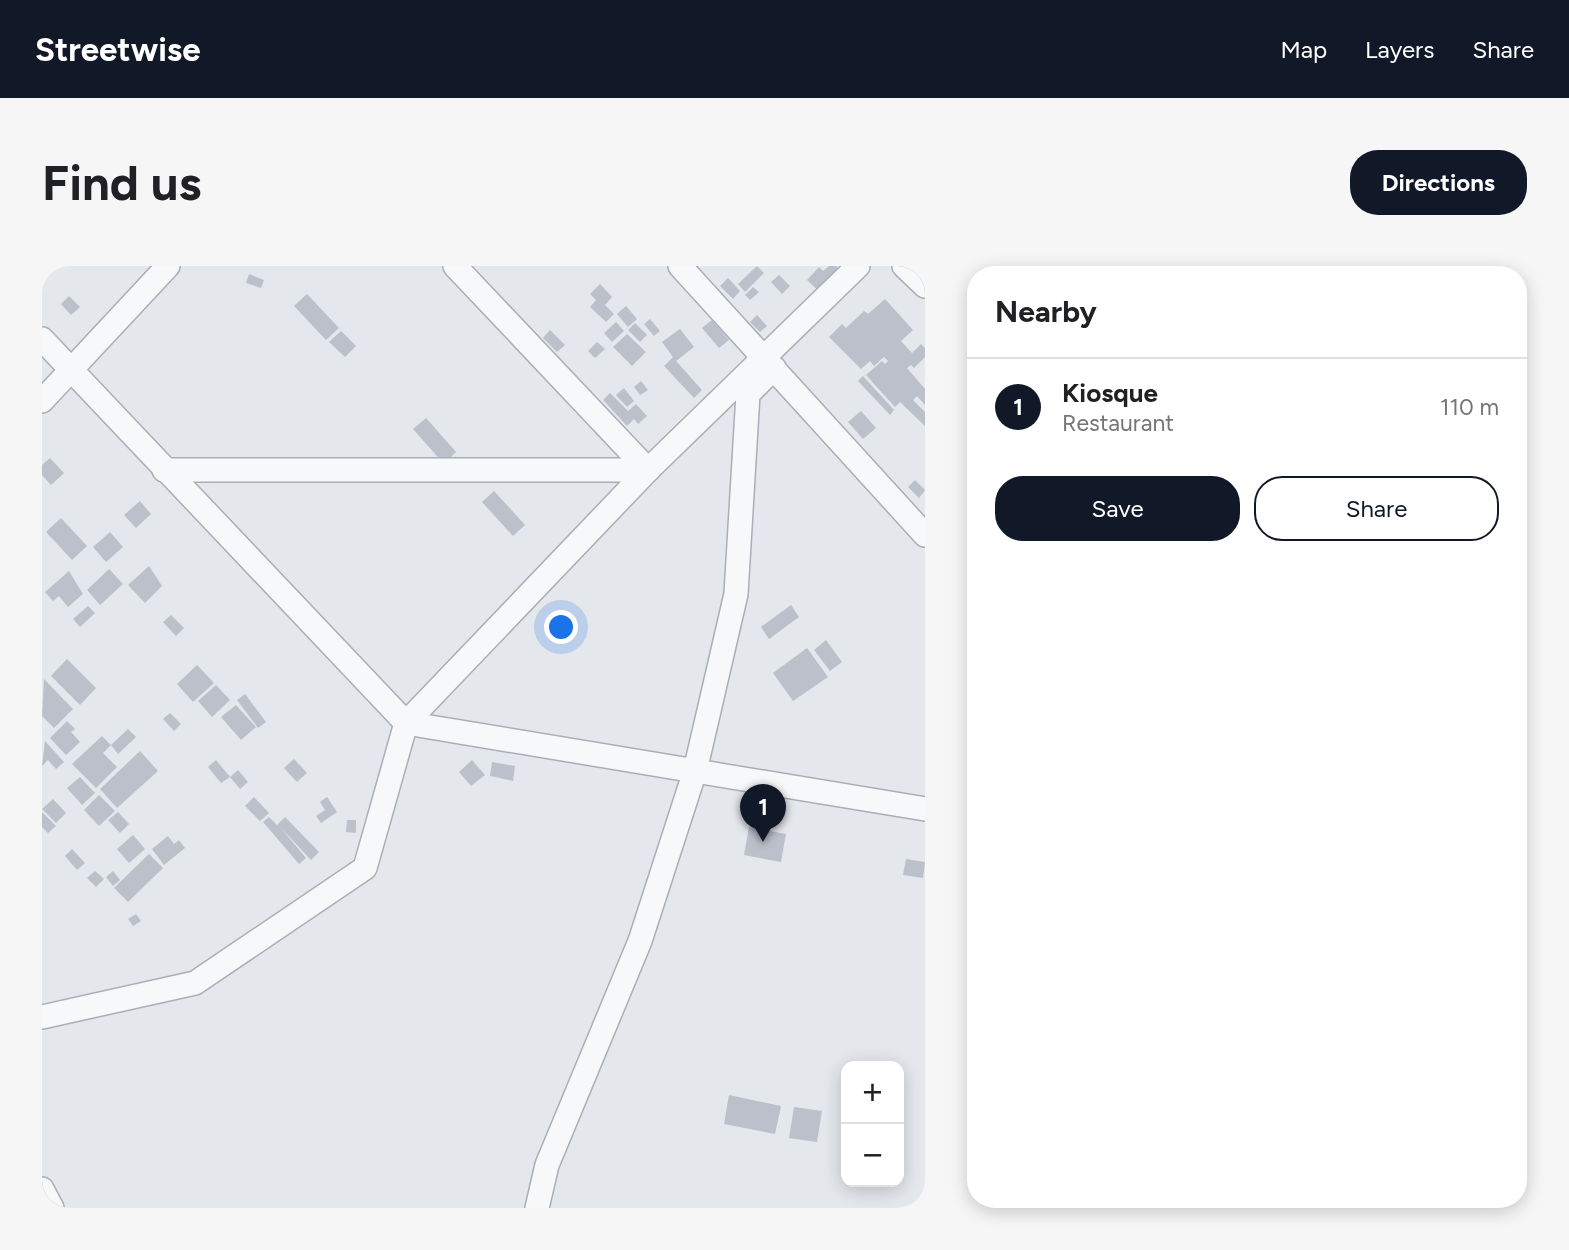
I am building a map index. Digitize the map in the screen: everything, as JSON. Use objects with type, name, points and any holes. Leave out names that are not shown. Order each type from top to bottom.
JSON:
[{"type":"street","points":[[42,401],[167,266]]},
{"type":"street","points":[[455,266],[648,470]]},
{"type":"street","points":[[680,266],[925,536]]},
{"type":"street","points":[[42,1017],[195,983],[365,868],[406,723],[648,470],[769,362],[858,266]]},
{"type":"street","points":[[904,266],[925,286]]},
{"type":"street","points":[[42,339],[406,723],[925,809]]},
{"type":"street","points":[[537,1208],[547,1166],[640,941],[695,771],[736,594],[748,394],[769,362]]},
{"type":"street","points":[[164,470],[648,470]]},
{"type":"street","points":[[42,1189],[52,1208]]},
{"type":"building","points":[[757,266],[764,273],[745,292],[738,284]]},
{"type":"building","points":[[829,266],[836,266],[845,276],[821,293],[807,280],[819,267],[823,271]]},
{"type":"building","points":[[249,274],[264,280],[261,288],[246,283]]},
{"type":"building","points":[[779,275],[790,286],[782,294],[771,282]]},
{"type":"building","points":[[728,278],[740,291],[733,299],[720,286]]},
{"type":"building","points":[[600,284],[612,297],[605,305],[614,314],[606,322],[590,307],[596,300],[590,294]]},
{"type":"building","points":[[753,287],[759,292],[750,300],[745,295]]},
{"type":"building","points":[[307,294],[339,328],[326,340],[294,306]]},
{"type":"building","points":[[69,296],[80,307],[71,315],[61,304]]},
{"type":"building","points":[[885,299],[913,330],[901,341],[912,353],[921,344],[925,348],[925,357],[914,368],[911,365],[907,368],[925,389],[925,405],[917,396],[913,400],[925,412],[925,426],[900,402],[895,407],[866,375],[882,361],[885,364],[888,361],[884,357],[874,366],[870,361],[861,369],[829,337],[842,324],[846,328],[864,311],[868,314]]},
{"type":"building","points":[[626,306],[637,319],[628,327],[617,314]]},
{"type":"building","points":[[757,315],[767,326],[760,332],[750,322]]},
{"type":"building","points":[[650,319],[660,331],[654,336],[644,324]]},
{"type":"building","points":[[712,320],[729,340],[719,348],[702,328]]},
{"type":"building","points":[[616,322],[624,331],[612,342],[604,333]]},
{"type":"building","points":[[635,323],[647,335],[640,342],[628,330]]},
{"type":"building","points":[[680,329],[694,347],[676,361],[702,390],[694,398],[664,366],[673,357],[662,342]]},
{"type":"building","points":[[550,330],[565,345],[557,352],[543,338]]},
{"type":"building","points":[[341,331],[356,346],[345,357],[329,342]]},
{"type":"building","points":[[627,334],[646,352],[632,366],[613,347]]},
{"type":"building","points":[[597,342],[605,349],[595,358],[588,351]]},
{"type":"building","points":[[863,376],[894,410],[890,415],[858,381]]},
{"type":"building","points":[[641,381],[648,390],[640,395],[634,387]]},
{"type":"building","points":[[624,388],[634,401],[627,407],[616,395]]},
{"type":"building","points":[[610,393],[628,411],[636,404],[647,416],[638,424],[634,419],[627,426],[603,400]]},
{"type":"building","points":[[861,411],[876,428],[863,439],[848,422]]},
{"type":"building","points":[[426,418],[456,452],[444,464],[413,429]]},
{"type":"building","points":[[50,458],[64,473],[51,485],[42,475],[42,465]]},
{"type":"building","points":[[915,480],[925,490],[919,498],[908,487]]},
{"type":"building","points":[[494,491],[525,525],[513,536],[482,502]]},
{"type":"building","points":[[140,501],[151,514],[136,528],[124,515]]},
{"type":"building","points":[[61,518],[87,546],[72,560],[46,532]]},
{"type":"building","points":[[110,532],[123,547],[106,562],[93,547]]},
{"type":"building","points":[[149,566],[162,586],[145,603],[128,585]]},
{"type":"building","points":[[109,569],[123,584],[100,605],[87,590]]},
{"type":"building","points":[[69,571],[83,594],[68,607],[59,596],[53,601],[45,592]]},
{"type":"building","points":[[791,605],[799,617],[769,639],[761,627]]},
{"type":"building","points":[[88,606],[95,613],[80,627],[73,619]]},
{"type":"building","points":[[171,615],[184,628],[176,636],[163,622]]},
{"type":"building","points":[[826,640],[842,662],[830,671],[814,650]]},
{"type":"building","points":[[807,648],[828,677],[793,701],[773,673]]},
{"type":"building","points":[[67,659],[96,688],[80,705],[51,676]]},
{"type":"building","points":[[197,665],[214,683],[193,702],[177,684]]},
{"type":"building","points":[[44,679],[73,709],[54,728],[42,716]]},
{"type":"building","points":[[216,685],[230,700],[212,717],[198,701]]},
{"type":"building","points":[[245,694],[266,722],[258,728],[237,700]]},
{"type":"building","points":[[236,705],[256,727],[241,740],[221,717]]},
{"type":"building","points":[[170,713],[181,724],[174,731],[163,719]]},
{"type":"building","points":[[67,721],[75,729],[71,732],[80,742],[66,755],[50,738]]},
{"type":"building","points":[[128,729],[136,737],[118,754],[111,745]]},
{"type":"building","points":[[102,736],[111,745],[103,753],[117,767],[96,788],[72,764]]},
{"type":"building","points":[[45,741],[64,762],[56,769],[48,760],[42,766]]},
{"type":"building","points":[[140,751],[158,771],[117,808],[100,789]]},
{"type":"building","points":[[294,759],[307,773],[297,782],[284,768]]},
{"type":"building","points":[[216,760],[230,777],[221,783],[208,767]]},
{"type":"building","points":[[472,760],[485,775],[471,786],[459,772]]},
{"type":"building","points":[[492,762],[515,766],[513,781],[490,776]]},
{"type":"building","points":[[238,770],[248,782],[240,789],[230,777]]},
{"type":"building","points":[[80,777],[95,793],[82,805],[67,788]]},
{"type":"building","points":[[99,795],[115,811],[99,826],[84,810]]},
{"type":"building","points":[[254,797],[269,813],[260,821],[245,806]]},
{"type":"building","points":[[327,797],[337,812],[321,823],[316,816],[325,810],[320,802]]},
{"type":"building","points":[[53,799],[66,813],[56,823],[42,809]]},
{"type":"building","points":[[42,812],[56,826],[48,833],[42,827]]},
{"type":"building","points":[[118,812],[129,824],[120,833],[108,820]]},
{"type":"building","points":[[269,817],[277,825],[285,817],[319,852],[311,860],[280,827],[306,858],[299,864],[263,822]]},
{"type":"building","points":[[347,820],[356,820],[356,833],[346,832]]},
{"type":"building","points":[[749,827],[786,834],[781,862],[744,855]]},
{"type":"building","points":[[133,835],[145,849],[129,863],[117,849]]},
{"type":"building","points":[[168,836],[174,844],[179,840],[185,848],[164,865],[152,849]]},
{"type":"building","points":[[72,849],[85,863],[77,870],[65,856]]},
{"type":"building","points":[[149,854],[163,868],[128,902],[114,888]]},
{"type":"building","points":[[906,859],[925,862],[923,878],[903,875]]},
{"type":"building","points":[[95,871],[104,879],[96,887],[87,878]]},
{"type":"building","points":[[113,871],[120,880],[113,886],[106,877]]},
{"type":"building","points":[[136,914],[141,921],[133,926],[128,919]]},
{"type":"building","points":[[729,1095],[781,1106],[775,1134],[724,1124]]},
{"type":"building","points":[[794,1107],[822,1111],[817,1142],[789,1138]]},
{"type":"place","name":"Kiosque","points":[[763,842]]}]
